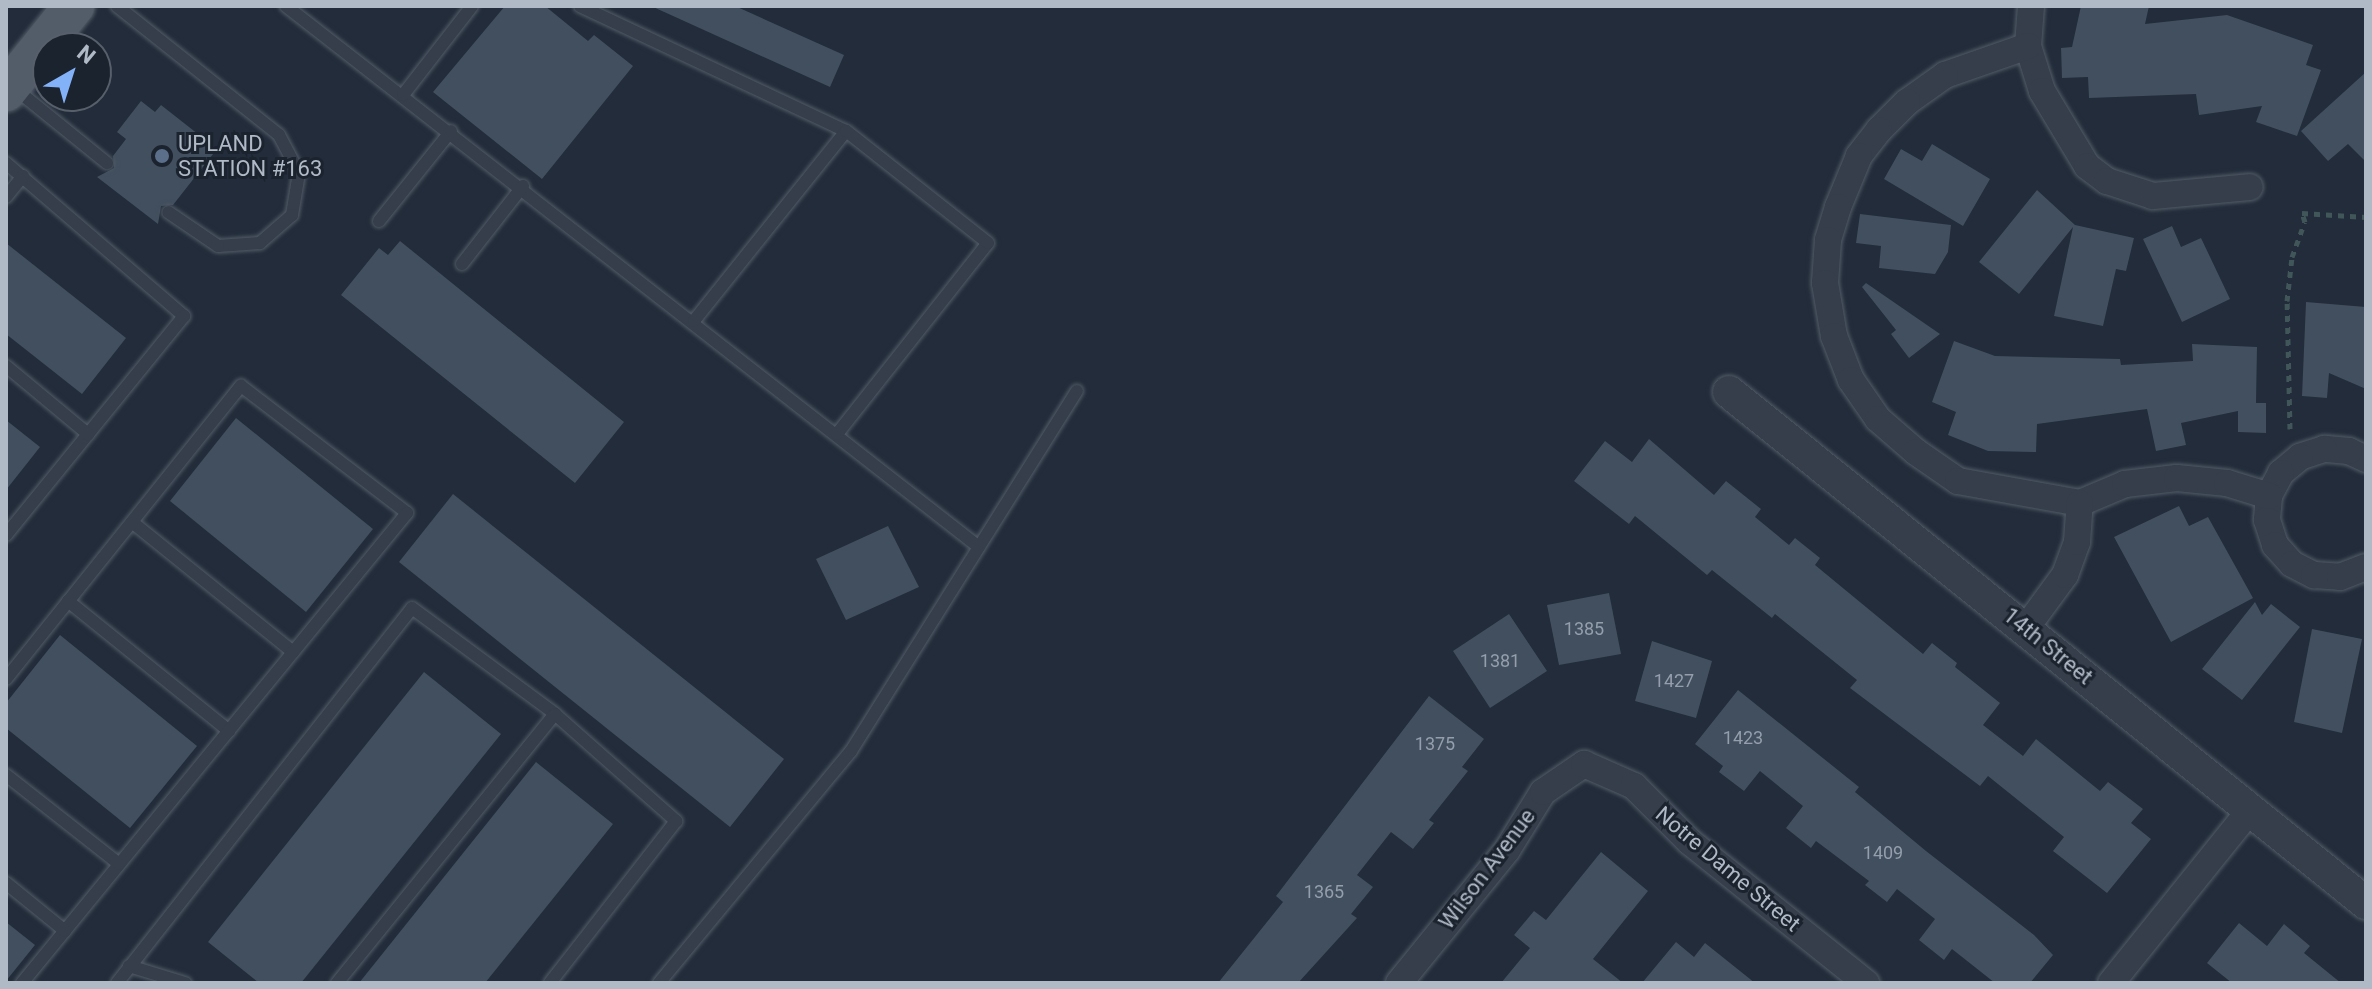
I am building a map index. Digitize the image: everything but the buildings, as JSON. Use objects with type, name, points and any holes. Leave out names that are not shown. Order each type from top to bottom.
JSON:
[{"type":"main road","points":[[8,88],[74,6]]},
{"type":"street","points":[[2031,6],[2028,46],[2055,121],[2087,166],[2107,181],[2153,196],[2250,187]]},
{"type":"street","points":[[2028,46],[1945,75],[1907,102],[1859,156],[1828,240],[1825,283],[1834,336],[1851,380],[1878,419],[1916,452],[1958,481],[2080,503],[2125,484],[2177,478],[2227,483],[2269,496]]},
{"type":"street","name":"14th Street","points":[[1729,392],[2366,903]]},
{"type":"street","points":[[2366,459],[2349,451],[2324,449],[2300,457],[2281,473],[2269,496],[2267,520],[2275,545],[2292,564],[2314,575],[2340,577],[2366,567]]},
{"type":"street","points":[[2026,628],[2065,575],[2077,542],[2080,503]]},
{"type":"street","name":"Wilson Avenue","points":[[1399,983],[1507,850],[1543,792],[1584,764]]},
{"type":"street","name":"Notre Dame Street","points":[[1584,764],[1634,786],[1690,842],[1866,983]]},
{"type":"street","points":[[2111,983],[2250,810]]},
{"type":"lane","points":[[117,6],[279,135],[299,173],[292,215],[260,243],[218,246],[168,212]]},
{"type":"lane","points":[[286,6],[523,186],[979,547]]},
{"type":"lane","points":[[403,95],[472,6]]},
{"type":"lane","points":[[580,6],[846,131],[988,243],[837,434]]},
{"type":"lane","points":[[8,88],[107,163]]},
{"type":"lane","points":[[379,221],[451,131]]},
{"type":"lane","points":[[694,321],[846,131]]},
{"type":"lane","points":[[6,163],[184,316],[6,535]]},
{"type":"lane","points":[[6,197],[23,176]]},
{"type":"lane","points":[[462,264],[523,186]]},
{"type":"lane","points":[[6,366],[88,434]]},
{"type":"lane","points":[[6,679],[241,386],[407,513],[22,983]]},
{"type":"lane","points":[[659,983],[851,751],[1077,391]]},
{"type":"lane","points":[[132,522],[293,652]]},
{"type":"lane","points":[[68,601],[229,731]]},
{"type":"lane","points":[[117,983],[412,608],[555,714],[676,821],[550,983]]},
{"type":"lane","points":[[337,983],[555,714]]},
{"type":"lane","points":[[6,775],[119,864]]},
{"type":"lane","points":[[6,883],[65,931]]},
{"type":"lane","points":[[129,966],[185,983]]},
{"type":"path","points":[[2290,429],[2287,301],[2292,257],[2305,222],[2302,213],[2366,217]]},
{"type":"place","name":"UPLAND STATION #163","points":[[162,156]]}]
